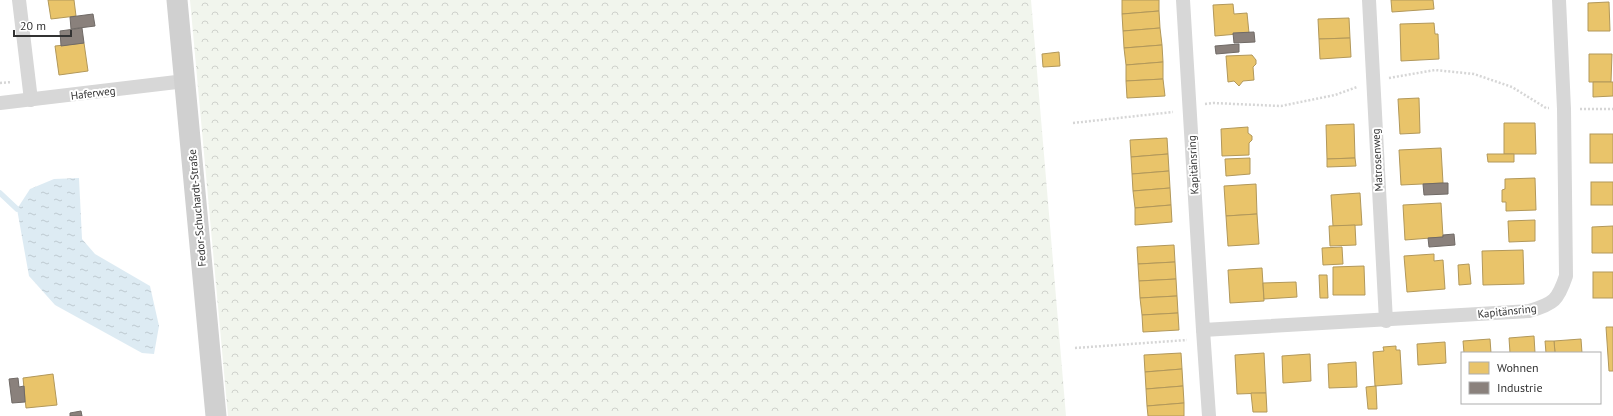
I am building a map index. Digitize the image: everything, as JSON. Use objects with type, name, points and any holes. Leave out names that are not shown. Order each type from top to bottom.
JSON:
[{"type":"street","points":[[19,0],[31,100]]},
{"type":"street","name":"Fedor-Schuchardt-Straße","points":[[177,0],[216,416]]},
{"type":"street","name":"Kapitänsring","points":[[1183,0],[1209,416]]},
{"type":"street","name":"Matrosenweg","points":[[1369,0],[1386,320]]},
{"type":"street","name":"Kapitänsring","points":[[1203,335],[1386,320],[1530,311],[1548,306],[1560,293],[1566,276],[1564,109],[1558,0]]},
{"type":"street","name":"Haferweg","points":[[0,103],[185,81]]},
{"type":"path","points":[[1072,122],[1170,114],[1190,106]]},
{"type":"path","points":[[1564,109],[1613,109]]},
{"type":"path","points":[[1075,348],[1203,335]]},
{"type":"green space","points":[[190,0],[1031,0],[1066,416],[228,416]]},
{"type":"water","points":[[79,178],[82,239],[95,254],[150,286],[159,326],[154,354],[142,353],[55,305],[29,276],[17,209],[30,189],[54,179]]},
{"type":"building: Wohnen","points":[[48,0],[74,0],[76,16],[51,19]]},
{"type":"building: Wohnen","points":[[1122,0],[1159,0],[1159,11],[1122,14]]},
{"type":"building: Wohnen","points":[[1391,0],[1433,0],[1434,9],[1392,12]]},
{"type":"building: Wohnen","points":[[1609,2],[1610,31],[1588,31],[1588,3]]},
{"type":"building: Wohnen","points":[[1233,4],[1234,14],[1247,13],[1249,33],[1215,36],[1213,5]]},
{"type":"building: Wohnen","points":[[1159,11],[1160,28],[1123,31],[1122,14]]},
{"type":"building: Wohnen","points":[[1349,18],[1350,38],[1319,39],[1318,19]]},
{"type":"building: Wohnen","points":[[1434,23],[1435,34],[1438,34],[1439,59],[1401,61],[1400,24]]},
{"type":"building: Wohnen","points":[[1160,28],[1162,45],[1124,48],[1123,31]]},
{"type":"building: Wohnen","points":[[1350,38],[1351,57],[1320,59],[1319,39]]},
{"type":"building: Wohnen","points":[[84,43],[88,71],[59,75],[55,46]]},
{"type":"building: Wohnen","points":[[1162,45],[1163,62],[1126,65],[1124,48]]},
{"type":"building: Wohnen","points":[[1059,52],[1060,66],[1043,67],[1042,54]]},
{"type":"building: Wohnen","points":[[1589,54],[1612,54],[1611,82],[1589,82]]},
{"type":"building: Wohnen","points":[[1252,55],[1256,60],[1256,64],[1253,67],[1254,80],[1243,81],[1239,86],[1234,81],[1228,82],[1226,56]]},
{"type":"building: Wohnen","points":[[1163,62],[1163,79],[1126,81],[1126,65]]},
{"type":"building: Wohnen","points":[[1163,79],[1165,96],[1127,98],[1126,81]]},
{"type":"building: Wohnen","points":[[1593,82],[1613,82],[1613,96],[1593,97]]},
{"type":"building: Wohnen","points":[[1419,98],[1420,133],[1400,134],[1398,99]]},
{"type":"building: Wohnen","points":[[1504,123],[1535,123],[1536,154],[1504,154]]},
{"type":"building: Wohnen","points":[[1354,124],[1355,158],[1327,159],[1326,125]]},
{"type":"building: Wohnen","points":[[1248,127],[1248,133],[1252,136],[1252,140],[1249,143],[1249,155],[1222,156],[1221,129]]},
{"type":"building: Wohnen","points":[[1590,134],[1613,134],[1613,163],[1590,163]]},
{"type":"building: Wohnen","points":[[1167,138],[1168,154],[1131,157],[1130,140]]},
{"type":"building: Wohnen","points":[[1441,148],[1443,183],[1401,185],[1399,150]]},
{"type":"building: Wohnen","points":[[1168,154],[1169,171],[1132,174],[1131,157]]},
{"type":"building: Wohnen","points":[[1487,154],[1514,154],[1514,162],[1488,162]]},
{"type":"building: Wohnen","points":[[1250,158],[1250,174],[1226,176],[1225,159]]},
{"type":"building: Wohnen","points":[[1355,158],[1356,166],[1327,167],[1327,159]]},
{"type":"building: Wohnen","points":[[1169,171],[1170,188],[1133,191],[1132,174]]},
{"type":"building: Wohnen","points":[[1535,178],[1536,210],[1506,211],[1506,202],[1502,202],[1502,190],[1505,189],[1505,179]]},
{"type":"building: Wohnen","points":[[1591,182],[1613,182],[1613,205],[1591,205]]},
{"type":"building: Wohnen","points":[[1256,184],[1257,214],[1226,216],[1224,186]]},
{"type":"building: Wohnen","points":[[1170,188],[1171,205],[1135,208],[1133,191]]},
{"type":"building: Wohnen","points":[[1360,193],[1362,225],[1333,226],[1331,195]]},
{"type":"building: Wohnen","points":[[1441,203],[1443,237],[1405,240],[1403,205]]},
{"type":"building: Wohnen","points":[[1171,205],[1172,222],[1135,225],[1135,208]]},
{"type":"building: Wohnen","points":[[1257,214],[1259,244],[1228,246],[1226,216]]},
{"type":"building: Wohnen","points":[[1535,220],[1535,241],[1509,242],[1508,221]]},
{"type":"building: Wohnen","points":[[1355,225],[1356,245],[1330,246],[1329,226]]},
{"type":"building: Wohnen","points":[[1613,226],[1613,253],[1592,253],[1592,227]]},
{"type":"building: Wohnen","points":[[1174,245],[1175,262],[1138,264],[1137,247]]},
{"type":"building: Wohnen","points":[[1342,247],[1343,264],[1323,265],[1322,248]]},
{"type":"building: Wohnen","points":[[1523,250],[1524,284],[1483,285],[1482,251]]},
{"type":"building: Wohnen","points":[[1434,254],[1434,261],[1443,260],[1445,289],[1407,292],[1404,256]]},
{"type":"building: Wohnen","points":[[1175,262],[1176,279],[1139,281],[1138,264]]},
{"type":"building: Wohnen","points":[[1469,264],[1471,284],[1459,285],[1458,265]]},
{"type":"building: Wohnen","points":[[1364,266],[1365,295],[1333,295],[1333,267]]},
{"type":"building: Wohnen","points":[[1262,268],[1264,301],[1230,303],[1228,270]]},
{"type":"building: Wohnen","points":[[1593,272],[1613,272],[1613,298],[1593,298]]},
{"type":"building: Wohnen","points":[[1319,275],[1327,275],[1328,298],[1320,298]]},
{"type":"building: Wohnen","points":[[1176,279],[1177,296],[1140,298],[1139,281]]},
{"type":"building: Wohnen","points":[[1296,282],[1297,297],[1264,299],[1263,283]]},
{"type":"building: Wohnen","points":[[1177,296],[1178,313],[1142,315],[1140,298]]},
{"type":"building: Wohnen","points":[[1178,313],[1179,330],[1143,332],[1142,315]]},
{"type":"building: Wohnen","points":[[1606,327],[1613,327],[1613,371],[1609,371]]},
{"type":"building: Wohnen","points":[[1534,336],[1535,352],[1510,352],[1509,338]]},
{"type":"building: Wohnen","points":[[1490,339],[1491,352],[1464,352],[1463,341]]},
{"type":"building: Wohnen","points":[[1581,339],[1582,352],[1555,352],[1554,341]]},
{"type":"building: Wohnen","points":[[1545,341],[1554,341],[1555,352],[1546,352]]},
{"type":"building: Wohnen","points":[[1445,342],[1446,363],[1418,365],[1417,344]]},
{"type":"building: Wohnen","points":[[1396,346],[1396,350],[1400,350],[1402,384],[1375,386],[1373,352],[1384,351],[1383,347]]},
{"type":"building: Wohnen","points":[[1181,353],[1182,369],[1145,372],[1144,355]]},
{"type":"building: Wohnen","points":[[1264,353],[1266,393],[1237,394],[1235,355]]},
{"type":"building: Wohnen","points":[[1310,354],[1311,381],[1283,383],[1282,356]]},
{"type":"building: Wohnen","points":[[1356,362],[1357,387],[1329,388],[1328,364]]},
{"type":"building: Wohnen","points":[[1182,369],[1183,386],[1146,389],[1145,372]]},
{"type":"building: Wohnen","points":[[53,374],[57,405],[26,408],[23,378]]},
{"type":"building: Wohnen","points":[[1183,386],[1184,403],[1147,406],[1146,389]]},
{"type":"building: Wohnen","points":[[1376,386],[1377,409],[1368,409],[1366,387]]},
{"type":"building: Wohnen","points":[[1251,393],[1266,393],[1267,412],[1253,412]]},
{"type":"building: Wohnen","points":[[1184,403],[1184,416],[1148,416],[1147,406]]},
{"type":"building: Industrie","points":[[93,14],[95,26],[71,29],[70,17]]},
{"type":"building: Industrie","points":[[82,28],[84,43],[61,46],[60,31]]},
{"type":"building: Industrie","points":[[1254,32],[1255,42],[1234,43],[1233,33]]},
{"type":"building: Industrie","points":[[1239,44],[1239,52],[1216,54],[1215,46]]},
{"type":"building: Industrie","points":[[1448,183],[1448,194],[1424,195],[1423,184]]},
{"type":"building: Industrie","points":[[1454,234],[1455,245],[1429,247],[1428,238],[1443,237],[1443,235]]},
{"type":"building: Industrie","points":[[18,378],[19,387],[24,386],[25,402],[12,403],[9,379]]},
{"type":"building: Industrie","points":[[81,411],[82,416],[70,416],[70,413]]},
{"type":"waterway","points":[[0,193],[17,209]]}]
